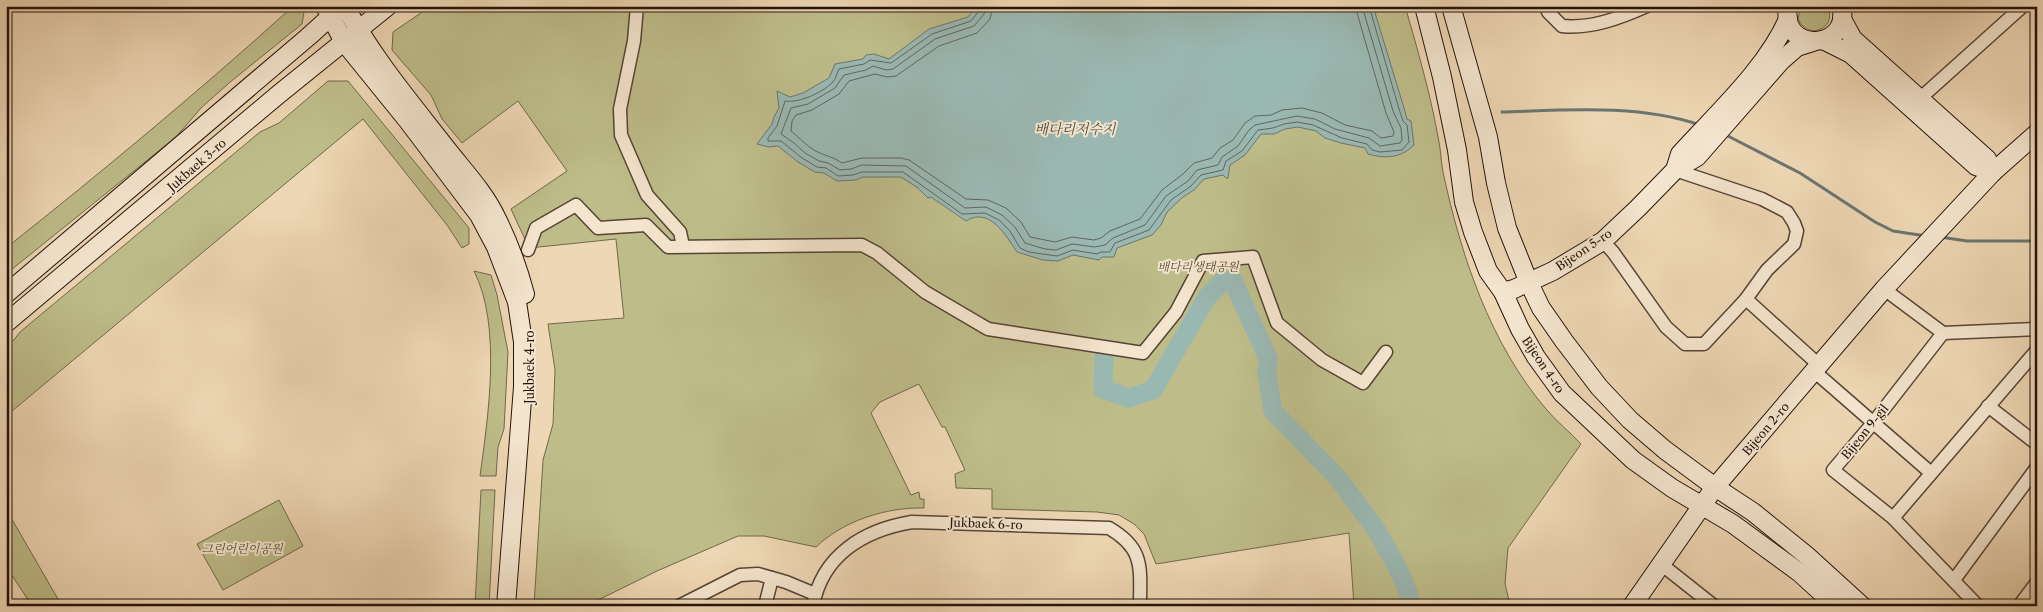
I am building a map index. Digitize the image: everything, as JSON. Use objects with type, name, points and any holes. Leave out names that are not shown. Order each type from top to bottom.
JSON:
[{"type":"street","name":"Jukbaek 3-ro","points":[[6,324],[279,94],[388,6]]},
{"type":"street","points":[[637,6],[634,41],[620,109],[621,135],[647,195],[680,232],[683,246]]},
{"type":"street","name":"Bijeon 4-ro","points":[[1424,6],[1442,77],[1466,209],[1472,232],[1488,271],[1503,292],[1520,329],[1536,356],[1562,393],[1633,460],[1672,488],[1733,524],[1800,573],[1836,606]]},
{"type":"street","points":[[1451,6],[1488,137],[1496,183],[1507,228],[1529,283],[1542,308],[1598,388],[1630,420],[1715,488],[1753,512],[1806,555],[1862,606]]},
{"type":"street","points":[[1547,6],[1548,12],[1562,26],[1577,28],[1612,20],[1647,6]]},
{"type":"street","points":[[1915,103],[2023,6]]},
{"type":"street","name":"Jukbaek 3-ro","points":[[6,294],[112,206],[335,9]]},
{"type":"street","name":"Jukbaek 4-ro","points":[[335,9],[357,30],[483,196],[497,218],[520,275],[528,302],[533,343],[533,371],[518,606]]},
{"type":"street","name":"Jukbaek 4-ro","points":[[335,9],[344,42],[408,121],[479,215],[496,247],[516,302],[523,342],[522,386],[506,606]]},
{"type":"street","points":[[1787,11],[1793,31],[1800,38],[1818,41],[1851,54],[1987,159],[1992,172],[2037,133]]},
{"type":"street","name":"Bijeon 5-ro","points":[[1503,292],[1529,283],[1553,271],[1603,241],[1675,170],[1680,154],[1691,153],[1719,120],[1780,36],[1787,11]]},
{"type":"street","points":[[1842,13],[1853,39],[1915,103]]},
{"type":"street","name":"Bijeon 5-ro","points":[[1719,120],[1797,47],[1833,35],[1839,28],[1842,13]]},
{"type":"street","points":[[1603,241],[1666,327],[1685,344],[1704,344],[1746,299],[1767,270],[1794,244],[1797,230],[1787,212],[1762,199],[1675,170]]},
{"type":"street","name":"Bijeon 2-ro","points":[[1632,606],[1715,488],[1884,289],[1992,172]]},
{"type":"street","points":[[528,250],[536,228],[576,205],[598,228],[646,225],[668,247],[862,245],[877,253],[925,292],[988,329],[1143,353],[1176,312],[1203,261],[1253,257],[1277,322],[1322,360],[1363,383],[1386,352]]},
{"type":"street","points":[[1884,289],[1943,333],[2037,328]]},
{"type":"street","points":[[1746,299],[1874,423],[1931,473]]},
{"type":"street","name":"Bijeon 9-gil","points":[[1943,333],[1874,423],[1833,470],[1893,518],[1978,606]]},
{"type":"street","points":[[1893,518],[2037,350]]},
{"type":"street","points":[[1988,406],[2037,444]]},
{"type":"street","points":[[1954,580],[2037,467]]},
{"type":"street","name":"Jukbaek 6-ro","points":[[814,600],[829,566],[855,541],[895,525],[912,522],[1109,528],[1133,546],[1140,569],[1140,606]]},
{"type":"street","points":[[1661,564],[1712,605]]},
{"type":"street","points":[[679,606],[740,575],[758,574],[772,578],[814,600]]},
{"type":"street","points":[[765,606],[772,578]]},
{"type":"street","points":[[2019,606],[2037,582]]},
{"type":"green space","points":[[289,6],[305,6],[302,24],[201,108],[176,137],[6,274],[6,248],[185,101],[290,9]]},
{"type":"green space","name":"배다리생태공원","points":[[431,6],[1405,6],[1432,108],[1450,204],[1480,297],[1509,356],[1526,383],[1550,414],[1581,444],[1508,548],[1505,583],[1510,606],[1354,606],[1349,533],[1156,564],[1144,534],[1134,524],[1119,515],[1097,512],[992,509],[992,489],[956,488],[955,474],[965,470],[945,427],[942,427],[919,384],[880,402],[871,413],[911,495],[919,492],[920,499],[924,499],[924,508],[895,510],[866,517],[839,530],[816,547],[764,536],[738,536],[657,571],[586,606],[534,606],[543,460],[553,424],[555,370],[548,324],[624,318],[616,239],[529,248],[511,209],[567,171],[518,101],[462,143],[442,119],[431,95],[392,50],[393,32]]},
{"type":"green space","points":[[1801,6],[1827,6],[1830,14],[1829,21],[1820,29],[1814,31],[1808,29],[1802,25],[1798,18]]},
{"type":"green space","points":[[328,81],[348,81],[469,228],[469,244],[462,248],[447,225],[363,119],[6,416],[6,350],[20,332],[260,132],[279,123]]},
{"type":"green space","points":[[474,271],[491,275],[497,295],[508,352],[504,429],[498,447],[496,476],[480,476],[489,400],[490,344],[488,318],[483,293]]},
{"type":"green space","points":[[481,490],[495,490],[489,606],[475,606]]},
{"type":"green space","name":"그린어린이공원","points":[[279,500],[303,546],[223,590],[197,544]]},
{"type":"green space","points":[[6,509],[62,606],[32,606],[6,566]]},
{"type":"water","name":"배다리저수지","points":[[976,6],[1373,6],[1407,119],[1411,121],[1414,145],[1404,153],[1381,157],[1368,154],[1365,148],[1325,138],[1316,131],[1298,127],[1285,129],[1274,134],[1261,134],[1245,155],[1230,165],[1228,178],[1223,175],[1204,179],[1194,190],[1183,197],[1167,212],[1161,225],[1152,235],[1117,248],[1114,257],[1102,257],[1099,260],[1073,255],[1058,261],[1043,260],[1017,252],[1002,231],[990,220],[983,217],[975,217],[966,221],[931,197],[928,198],[918,188],[901,177],[863,177],[856,180],[837,181],[824,173],[815,172],[798,162],[778,146],[769,147],[757,144],[772,124],[779,108],[777,91],[790,97],[803,93],[829,78],[835,64],[863,59],[866,55],[874,54],[889,59],[929,29],[968,17]]},
{"type":"waterway","points":[[1502,112],[1627,111],[1676,118],[1700,125]]},
{"type":"waterway","points":[[1724,134],[1800,173],[1875,222],[1893,231],[1926,236]]},
{"type":"waterway","points":[[1940,237],[1967,241],[2037,241]]},
{"type":"waterway","points":[[1104,357],[1103,389],[1129,398],[1153,390],[1207,297],[1224,280],[1233,281],[1268,358],[1267,374],[1273,411],[1337,477],[1376,529],[1397,567],[1408,592],[1411,606]]}]
